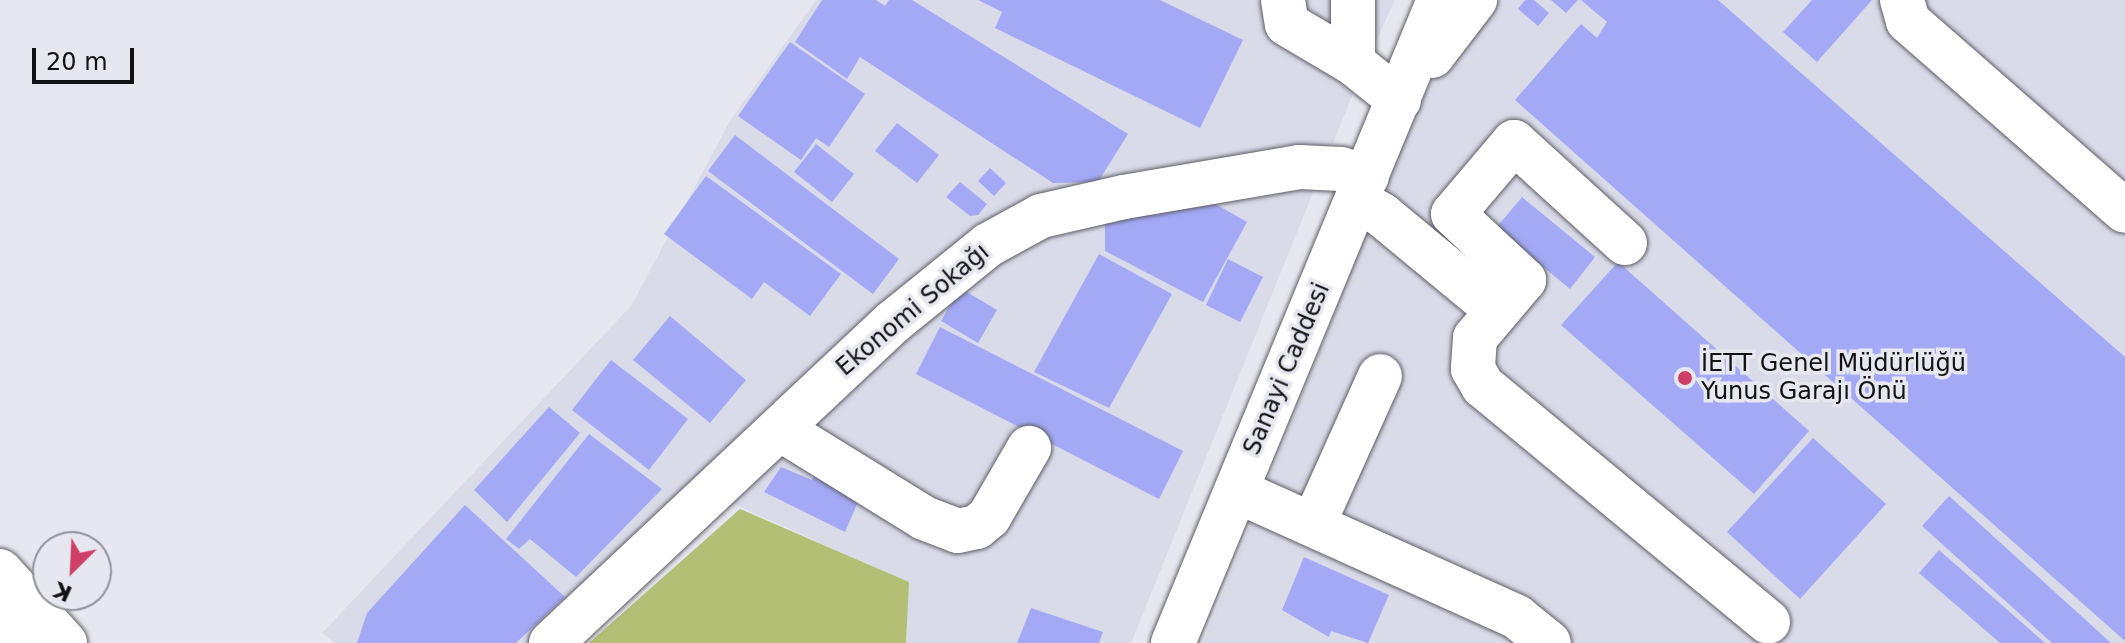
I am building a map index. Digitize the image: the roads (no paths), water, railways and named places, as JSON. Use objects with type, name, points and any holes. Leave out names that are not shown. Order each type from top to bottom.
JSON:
[{"type":"street","points":[[1283,0],[1287,24],[1353,63],[1399,100]]},
{"type":"street","points":[[1353,0],[1353,63]]},
{"type":"street","name":"Sanayi Caddesi","points":[[1174,642],[1439,0]]},
{"type":"street","name":"Sanayi Caddesi","points":[[1399,100],[1475,0]]},
{"type":"street","points":[[1902,0],[1908,21],[2125,211]]},
{"type":"street","points":[[1625,243],[1514,142],[1453,214],[1524,280],[1497,310],[1472,349],[1473,369],[1483,386],[1768,622]]},
{"type":"street","name":"Ekonomi Sokağı","points":[[551,643],[893,322],[988,245],[1041,216],[1299,167],[1341,169],[1362,189]]},
{"type":"street","points":[[1362,189],[1382,215],[1497,310]]},
{"type":"street","points":[[1314,523],[1380,376]]},
{"type":"street","points":[[780,429],[924,518],[958,531],[977,527],[989,517],[1029,448]]},
{"type":"street","points":[[1237,491],[1314,523],[1517,617],[1549,643]]},
{"type":"street","points":[[0,571],[65,643]]},
{"type":"street","points":[[0,626],[14,643]]},
{"type":"place","name":"İETT Genel Müdürlüğü Yunus Garajı Önü","points":[[1685,378]]}]
